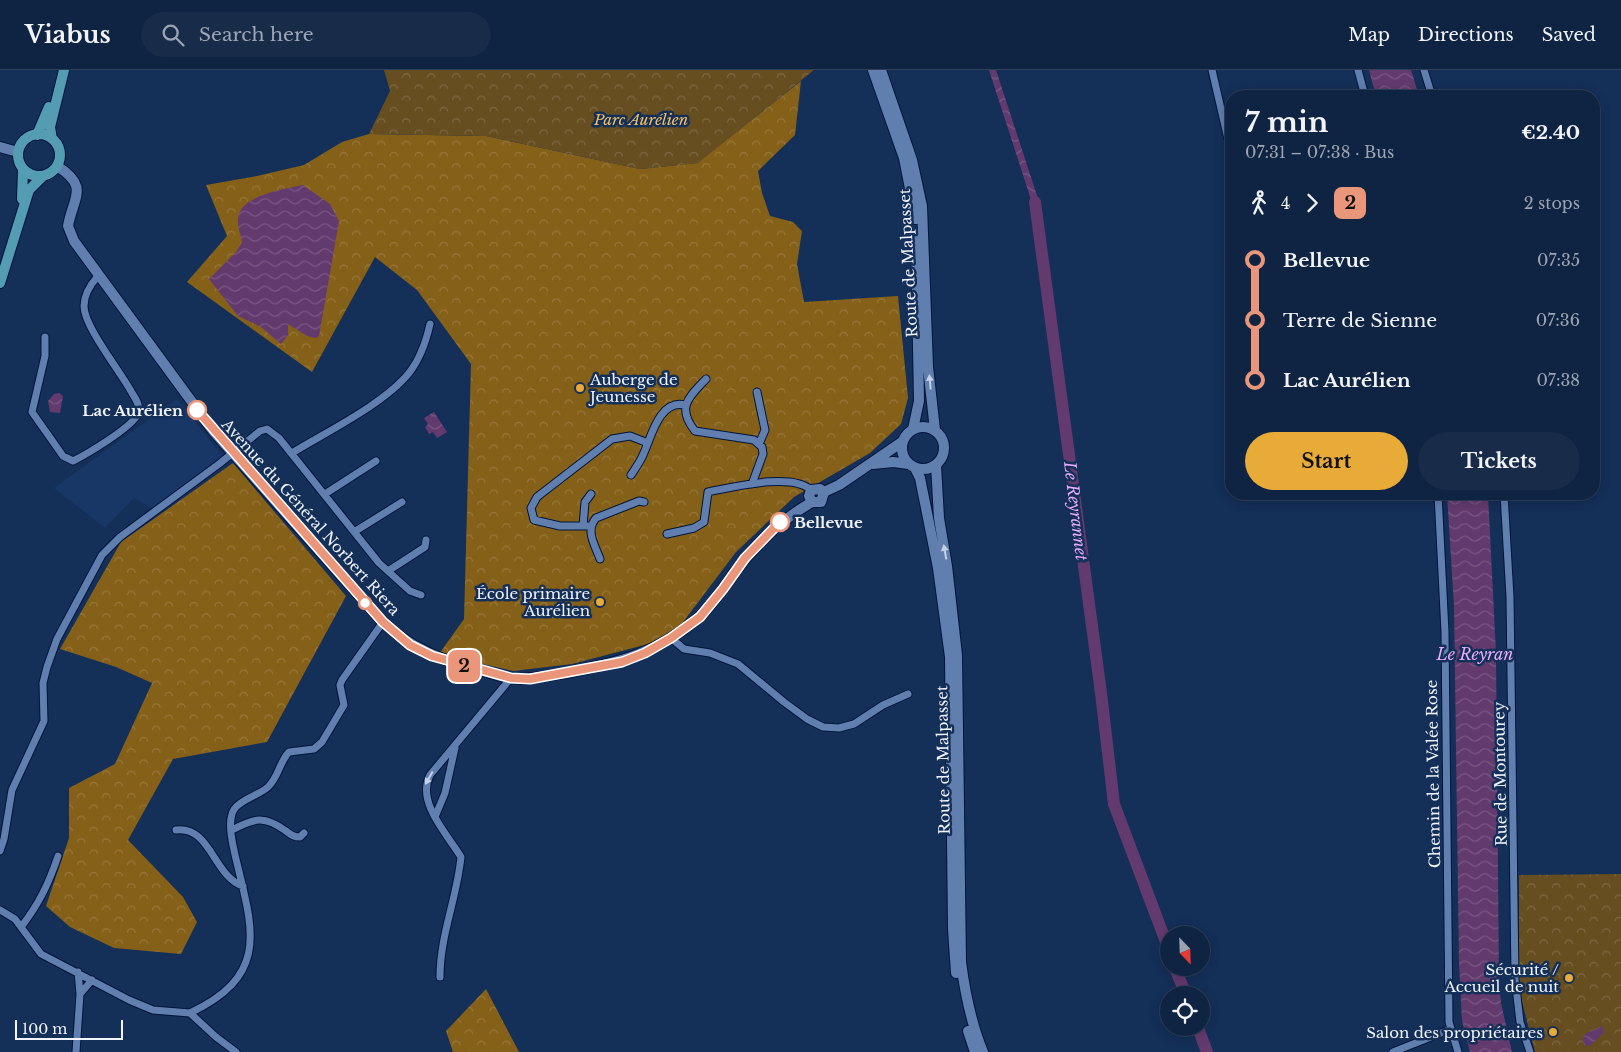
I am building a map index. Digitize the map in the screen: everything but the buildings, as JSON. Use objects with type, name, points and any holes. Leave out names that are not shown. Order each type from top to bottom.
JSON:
[{"type":"main road","points":[[37,135],[43,125],[62,70]]},
{"type":"main road","points":[[0,283],[30,190],[43,176],[53,171],[57,166],[58,149],[52,139],[50,127],[62,70]]},
{"type":"main road","name":"Route de Malpasset","points":[[873,70],[904,158],[915,207],[916,348],[919,401],[913,429]]},
{"type":"main road","name":"Route de Malpasset","points":[[881,70],[912,160],[922,206],[928,367],[935,430]]},
{"type":"main road","points":[[43,176],[29,174],[23,170],[18,152],[24,140],[37,135],[52,139]]},
{"type":"main road","points":[[0,147],[18,152]]},
{"type":"main road","name":"Avenue du Général Norbert Riera","points":[[57,166],[71,176],[77,184],[77,200],[68,226],[74,241],[202,418],[383,622],[410,645],[432,656],[511,678],[530,679],[622,662],[645,653],[671,638],[700,617],[745,558],[771,531],[812,502]]},
{"type":"main road","points":[[19,225],[23,170]]},
{"type":"main road","points":[[824,492],[820,489],[811,490],[809,496],[812,502],[821,502],[824,492],[839,485],[902,442],[913,429],[921,426],[935,430],[943,439],[944,453],[936,465],[929,469],[893,462],[867,466]]},
{"type":"main road","points":[[902,442],[901,450],[912,466]]},
{"type":"main road","name":"Route de Malpasset","points":[[936,465],[939,518],[947,566],[957,655],[961,962],[966,997],[976,1036],[983,1052]]},
{"type":"main road","name":"Route de Malpasset","points":[[912,466],[920,478],[946,616],[950,657],[954,962],[960,999],[975,1052]]},
{"type":"street","points":[[1212,70],[1225,126]]},
{"type":"street","points":[[1358,70],[1363,90]]},
{"type":"street","points":[[1424,70],[1430,90]]},
{"type":"street","points":[[45,337],[45,356],[32,412],[64,456],[73,461],[87,454],[133,421],[139,412],[138,403],[124,378],[85,317],[85,296],[98,276]]},
{"type":"street","points":[[292,453],[367,407],[408,374],[420,355],[430,324]]},
{"type":"street","points":[[706,379],[688,397],[685,413],[695,431],[754,440],[759,444],[763,454],[752,484]]},
{"type":"street","points":[[757,392],[765,430],[759,444]]},
{"type":"street","points":[[631,475],[648,443],[654,427],[667,410],[680,404],[685,405]]},
{"type":"street","points":[[0,851],[4,839],[12,790],[44,721],[43,682],[47,667],[57,639],[102,555],[120,537],[234,453],[260,431],[266,429],[272,431],[388,571],[410,591],[421,595]]},
{"type":"street","points":[[644,502],[639,501],[596,518],[587,526],[560,526],[534,520],[531,508],[537,497],[612,439],[630,436],[648,443]]},
{"type":"street","points":[[325,494],[376,462]]},
{"type":"street","points":[[668,534],[694,528],[704,522],[707,518],[706,497],[708,492],[752,484],[795,482],[806,485],[811,490]]},
{"type":"street","points":[[591,494],[585,502],[587,526],[600,559]]},
{"type":"street","name":"Chemin de la Valée Rose","points":[[1438,500],[1446,651],[1449,1022],[1458,1052]]},
{"type":"street","name":"Rue de Montourey","points":[[1504,500],[1511,617],[1515,979],[1520,1022],[1530,1052]]},
{"type":"street","points":[[354,532],[402,502]]},
{"type":"street","points":[[388,571],[425,547],[426,540]]},
{"type":"street","points":[[0,910],[14,919],[41,954],[129,1000],[154,1010],[190,1013],[223,994],[243,967],[252,943],[252,928],[230,816],[233,809],[269,786],[290,752],[314,749],[322,742],[344,705],[340,685],[342,680],[383,622]]},
{"type":"street","points":[[671,638],[684,649],[710,653],[738,664],[784,702],[807,719],[823,727],[840,728],[854,724],[870,712],[908,694]]},
{"type":"street","points":[[440,977],[440,955],[459,870],[460,857],[428,802],[425,784],[511,678]]},
{"type":"street","points":[[436,817],[445,793],[455,746]]},
{"type":"street","points":[[232,830],[250,820],[262,819],[275,823],[295,837],[300,837],[304,832]]},
{"type":"street","points":[[176,830],[191,831],[198,836],[230,880],[243,886]]},
{"type":"street","points":[[21,927],[37,907],[58,856]]},
{"type":"street","points":[[76,1052],[80,994],[78,972]]},
{"type":"street","points":[[80,994],[92,980]]},
{"type":"street","points":[[190,1013],[236,1052]]},
{"type":"street","points":[[1393,1052],[1451,1029]]},
{"type":"shaded area","points":[[177,399],[223,457],[152,509],[134,498],[105,528],[54,488]]},
{"type":"green space","name":"Parc Aurélien","points":[[384,70],[814,70],[698,163],[640,169],[486,136],[369,134],[390,91]]},
{"type":"green space","points":[[801,81],[795,135],[758,171],[762,193],[770,216],[793,222],[802,231],[797,264],[804,302],[898,296],[908,398],[901,424],[870,453],[794,497],[736,552],[671,638],[572,664],[513,671],[439,654],[464,619],[471,364],[417,290],[375,257],[312,372],[187,282],[227,236],[206,185],[304,165],[342,142],[369,134],[486,136],[640,169],[697,163]]},
{"type":"green space","points":[[233,463],[346,596],[267,742],[173,759],[128,840],[183,897],[197,922],[181,954],[114,948],[70,927],[46,906],[69,838],[69,788],[115,764],[152,683],[116,667],[60,649],[121,542]]},
{"type":"green space","points":[[1621,874],[1621,1052],[1535,1052],[1519,990],[1519,875]]},
{"type":"green space","points":[[486,989],[519,1052],[453,1052],[446,1031]]},
{"type":"water","points":[[989,70],[996,70],[1041,208],[1039,218],[1035,219],[1035,212]]},
{"type":"water","points":[[1369,70],[1411,70],[1417,90],[1374,90]]},
{"type":"water","points":[[303,185],[330,204],[339,221],[319,336],[316,338],[307,336],[288,324],[288,335],[281,344],[261,327],[238,316],[209,279],[236,252],[242,242],[238,219],[240,211],[246,204],[264,194]]},
{"type":"water","points":[[59,393],[63,396],[60,413],[50,412],[48,401],[54,394]]},
{"type":"water","points":[[434,412],[447,432],[437,438],[433,432],[429,434],[425,427],[428,424],[424,418]]},
{"type":"water","name":"Le Reyran","points":[[1447,500],[1488,500],[1496,653],[1499,979],[1501,1003],[1512,1052],[1470,1052],[1462,1021],[1459,963],[1454,606]]},
{"type":"water","points":[[1602,1026],[1604,1032],[1591,1045],[1586,1046],[1582,1040],[1585,1034]]},
{"type":"waterway","name":"Le Reyrannet","points":[[1035,202],[1101,693],[1114,804],[1160,926]]},
{"type":"waterway","name":"Le Reyrannet","points":[[1178,976],[1182,986]]},
{"type":"waterway","name":"Le Reyrannet","points":[[1201,1036],[1207,1052]]},
{"type":"bus line","name":"2","points":[[197,410],[214,432],[383,622],[410,645],[432,656],[450,663],[511,678],[530,679],[622,662],[645,653],[671,638],[700,617],[745,558],[780,522]]},
{"type":"place","name":"Auberge de Jeunesse","points":[[580,388]]},
{"type":"place","name":"Lac Aurélien","points":[[197,410]]},
{"type":"place","name":"Bellevue","points":[[780,522]]},
{"type":"place","name":"École primaire Aurélien","points":[[600,602]]},
{"type":"place","name":"Sécurité / Accueil de nuit","points":[[1569,978]]},
{"type":"place","name":"Salon des propriétaires","points":[[1553,1032]]}]
